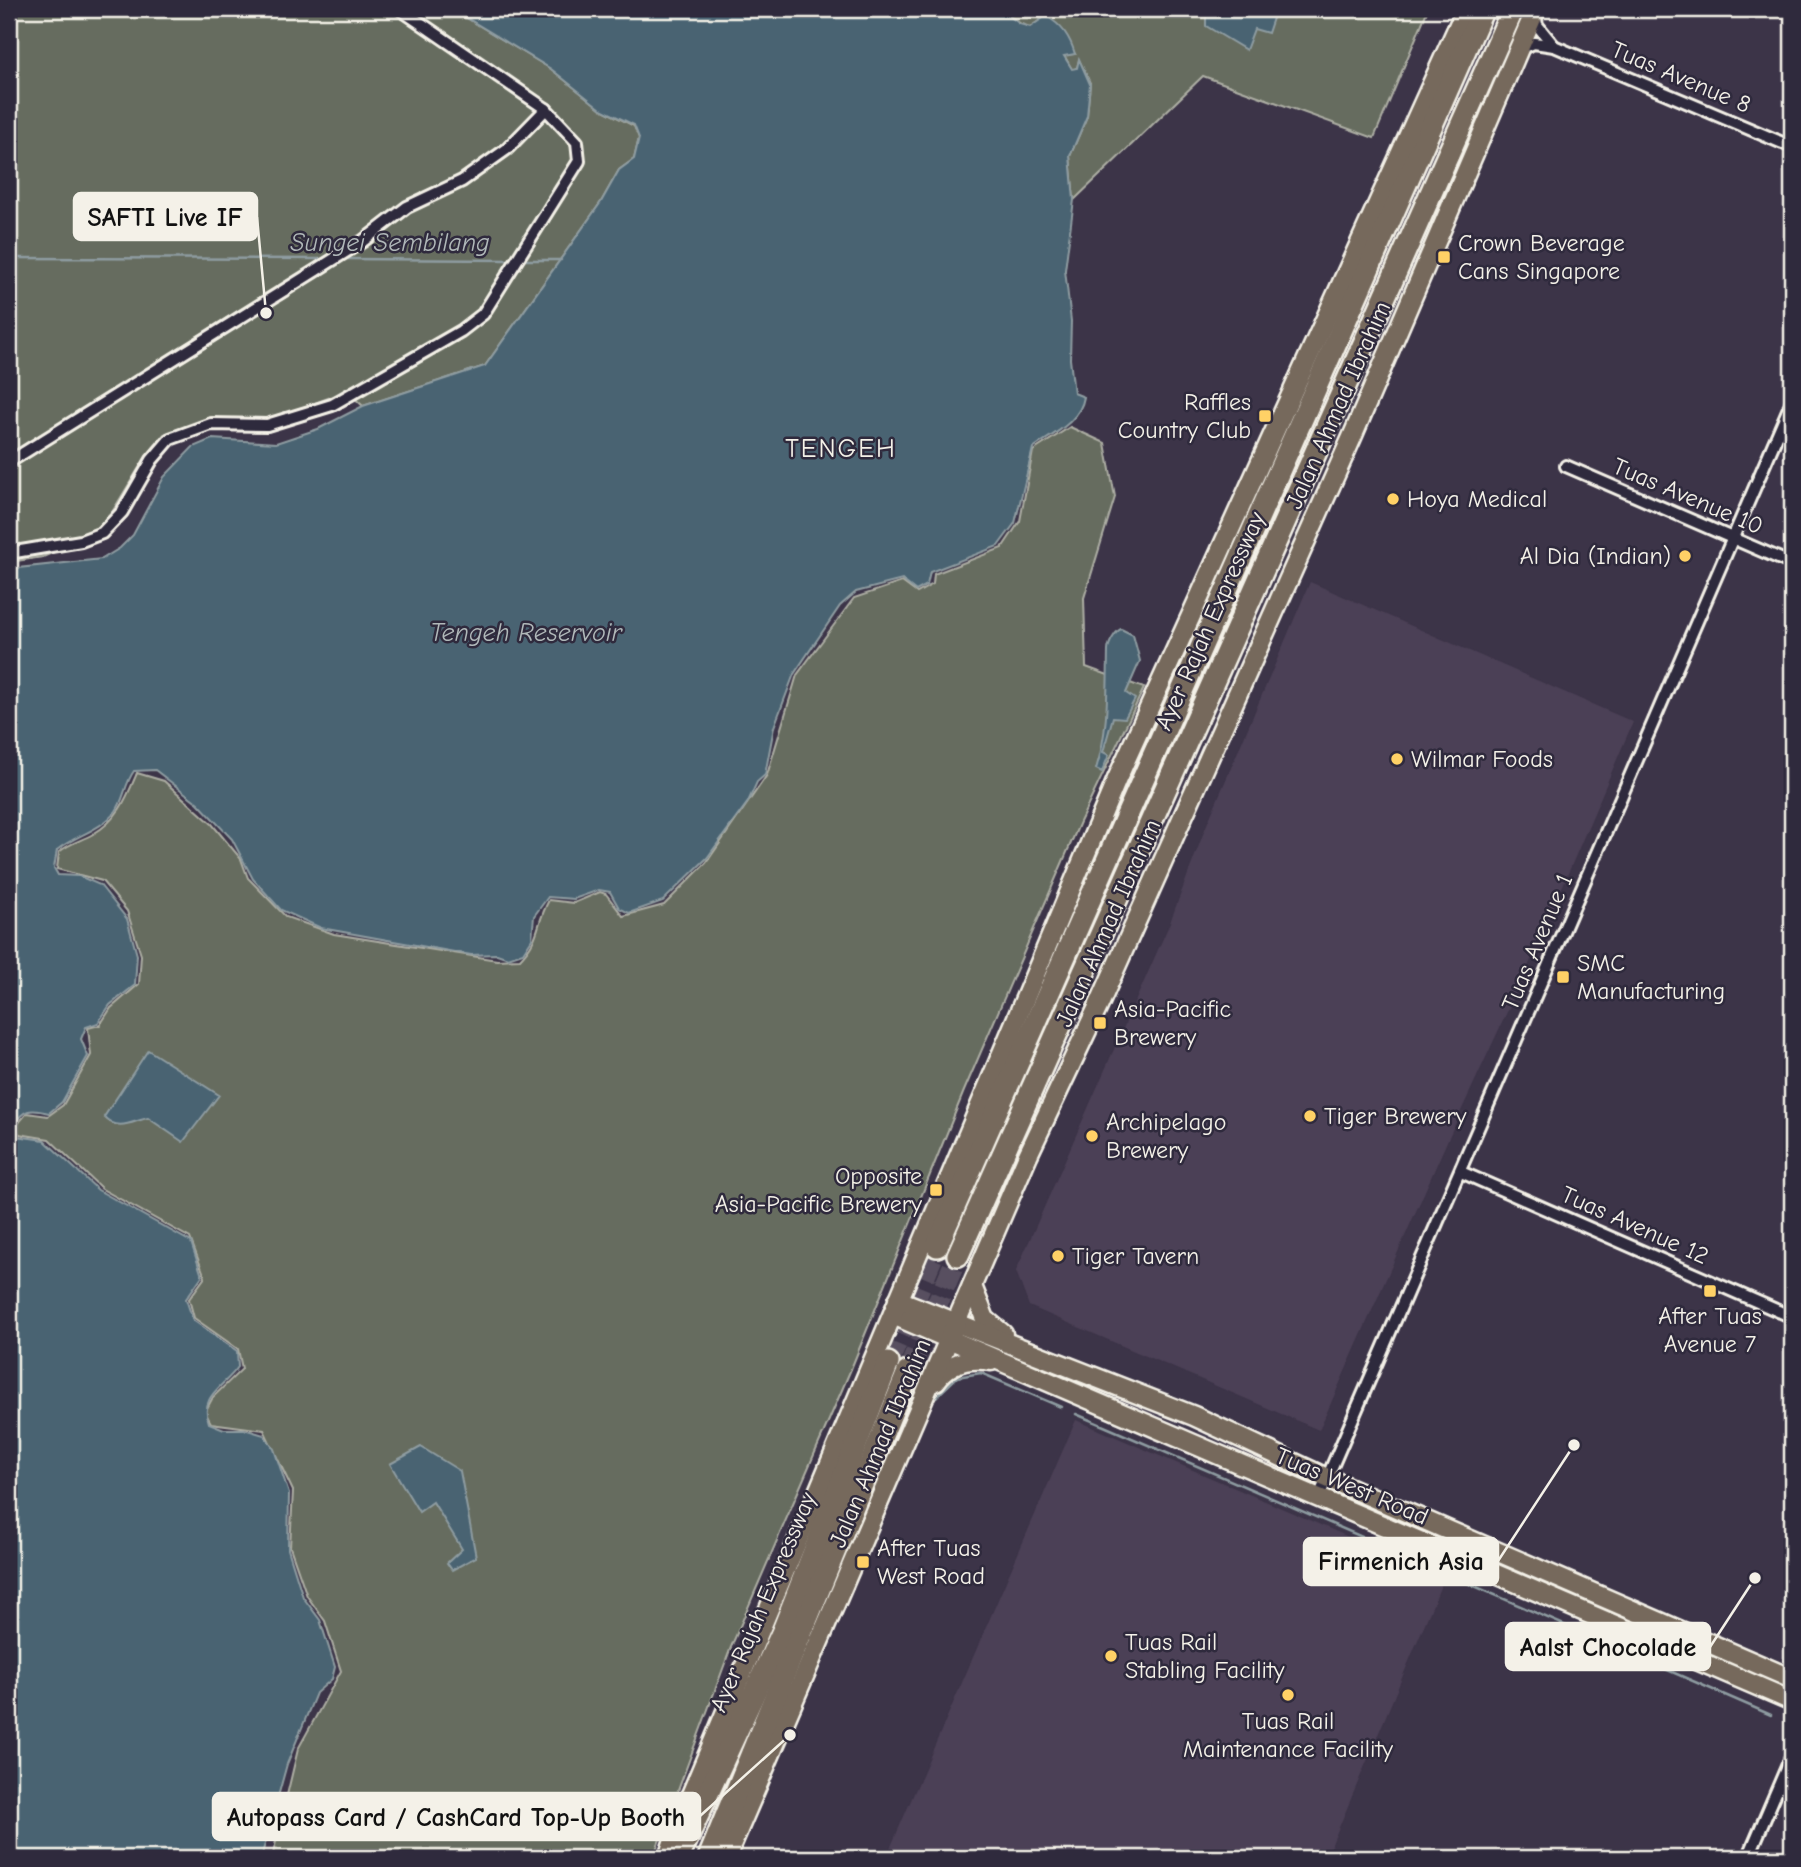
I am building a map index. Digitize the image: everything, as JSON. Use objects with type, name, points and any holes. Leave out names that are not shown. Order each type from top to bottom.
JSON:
[{"type":"highway","name":"Ayer Rajah Expressway","points":[[937,1246],[1483,9]]},
{"type":"highway","name":"Ayer Rajah Expressway","points":[[958,1255],[1513,9]]},
{"type":"highway","name":"Ayer Rajah Expressway","points":[[678,1858],[782,1633],[898,1367],[709,1858]]},
{"type":"main road","name":"Jalan Ahmad Ibrahim","points":[[668,1858],[680,1821],[1117,779],[1466,9]]},
{"type":"main road","name":"Jalan Ahmad Ibrahim","points":[[726,1858],[972,1286],[1366,406],[1536,9]]},
{"type":"main road","points":[[972,1286],[985,1319],[1020,1346]]},
{"type":"main road","name":"Tuas West Road","points":[[896,1307],[954,1330],[1020,1346],[1194,1416],[1326,1478],[1792,1679]]},
{"type":"main road","name":"Tuas West Road","points":[[954,1330],[1013,1365],[1318,1499],[1792,1701]]},
{"type":"main road","points":[[929,1389],[943,1371],[959,1362],[984,1360],[1013,1365]]},
{"type":"street","points":[[9,553],[81,541],[102,533],[122,512],[152,460],[170,439],[211,424],[267,425],[332,405],[429,350],[483,314],[579,161],[577,142],[546,109],[400,9]]},
{"type":"street","points":[[1536,9],[1537,25],[1554,46]]},
{"type":"street","name":"Tuas Avenue 8","points":[[1517,50],[1534,43],[1554,46],[1792,146]]},
{"type":"street","points":[[9,462],[363,241],[407,207],[463,181],[507,149],[546,109]]},
{"type":"street","name":"Tuas Avenue 1","points":[[1318,1499],[1792,401]]},
{"type":"street","name":"Tuas Avenue 10","points":[[1566,466],[1792,564]]},
{"type":"street","name":"Tuas Avenue 12","points":[[1461,1172],[1792,1317]]},
{"type":"street","points":[[1748,1858],[1792,1755]]},
{"type":"shaded area","points":[[1310,582],[1633,722],[1527,969],[1319,1430],[1029,1306],[1016,1271],[1169,925],[1205,829]]},
{"type":"shaded area","points":[[1076,1420],[1444,1578],[1326,1858],[886,1858]]},
{"type":"green space","points":[[9,9],[452,9],[551,69],[601,109],[634,126],[639,138],[634,159],[619,170],[601,202],[485,366],[363,406],[347,391],[267,421],[209,420],[164,434],[146,456],[100,532],[43,557],[9,562],[9,468],[21,457],[17,451],[9,455]]},
{"type":"green space","points":[[1000,9],[1428,9],[1374,138],[1203,76],[1074,200],[1070,156],[1087,116],[1090,83],[1079,60],[1077,68],[1072,70],[1064,55],[1075,54],[1046,16],[1030,27]]},
{"type":"green space","points":[[1070,427],[1105,443],[1115,497],[1084,598],[1086,667],[1144,688],[1080,822],[964,1091],[851,1369],[731,1647],[653,1858],[272,1858],[298,1749],[341,1671],[325,1621],[307,1596],[290,1547],[293,1491],[264,1430],[211,1423],[205,1412],[213,1397],[242,1369],[238,1349],[194,1318],[189,1299],[205,1277],[190,1238],[102,1189],[49,1139],[19,1134],[16,1126],[27,1113],[48,1116],[63,1105],[91,1055],[88,1028],[100,1025],[111,1008],[139,984],[141,955],[127,911],[102,881],[57,869],[59,852],[109,822],[125,800],[137,773],[164,781],[212,824],[241,859],[248,878],[286,917],[334,934],[497,960],[520,959],[535,938],[549,900],[574,903],[600,892],[606,894],[623,916],[664,905],[706,863],[767,775],[797,675],[854,598],[902,582],[917,593],[933,584],[934,574],[1002,548],[1020,521],[1033,451]]},
{"type":"water","name":"Tengeh Reservoir","points":[[452,9],[1000,9],[1020,24],[1030,27],[1046,16],[1057,23],[1068,37],[1075,54],[1064,56],[1072,69],[1077,68],[1079,59],[1090,84],[1087,116],[1070,156],[1074,200],[1065,270],[1071,321],[1070,359],[1074,393],[1084,397],[1077,414],[1071,420],[1033,448],[1015,523],[998,546],[930,572],[927,585],[916,591],[902,580],[856,592],[840,606],[794,674],[774,727],[765,775],[757,782],[748,802],[707,858],[663,901],[629,913],[619,908],[610,892],[599,890],[574,899],[548,897],[534,916],[532,939],[523,953],[508,958],[497,954],[471,955],[321,928],[281,910],[253,879],[232,839],[198,803],[155,770],[134,771],[119,807],[110,818],[57,850],[54,868],[58,875],[79,876],[100,885],[127,919],[137,955],[135,985],[110,1005],[98,1023],[86,1027],[81,1039],[88,1056],[62,1102],[49,1113],[28,1111],[20,1116],[13,1126],[17,1136],[44,1140],[98,1190],[191,1242],[202,1276],[186,1299],[193,1320],[237,1351],[238,1367],[214,1392],[207,1405],[209,1423],[224,1429],[244,1429],[264,1435],[274,1449],[289,1494],[288,1549],[303,1597],[320,1620],[335,1667],[332,1679],[316,1693],[287,1764],[261,1858],[9,1858],[9,569],[102,559],[120,548],[133,535],[164,477],[193,447],[212,439],[276,443],[318,429],[363,406],[485,366],[601,202],[619,170],[634,159],[639,138],[634,125],[601,109],[551,69]]},
{"type":"water","points":[[1206,9],[1276,9],[1268,33],[1254,29],[1246,50],[1206,26]]},
{"type":"water","points":[[1121,629],[1133,635],[1140,661],[1126,693],[1135,699],[1125,718],[1113,717],[1103,752],[1109,755],[1102,772],[1096,769],[1105,724],[1108,648],[1114,635]]},
{"type":"water","points":[[148,1050],[219,1095],[183,1142],[148,1118],[120,1125],[104,1117]]},
{"type":"water","points":[[421,1447],[460,1471],[476,1557],[452,1570],[447,1563],[462,1549],[433,1502],[419,1512],[390,1464]]},
{"type":"waterway","name":"Sungei Sembilang","points":[[9,258],[326,259]]},
{"type":"waterway","name":"Sungei Sembilang","points":[[343,259],[512,260]]},
{"type":"waterway","name":"Sungei Sembilang","points":[[522,260],[561,260]]},
{"type":"waterway","points":[[936,1397],[957,1377],[981,1373],[1061,1407]]},
{"type":"waterway","points":[[1076,1414],[1397,1552]]},
{"type":"waterway","points":[[1411,1558],[1426,1565]]},
{"type":"waterway","points":[[1442,1572],[1771,1715]]},
{"type":"tunnel","points":[[888,1363],[937,1246]]},
{"type":"tunnel","points":[[908,1372],[958,1255]]},
{"type":"place","name":"Crown Beverage Cans Singapore","points":[[1444,257]]},
{"type":"place","name":"SAFTI Live IF","points":[[266,313]]},
{"type":"place","name":"Raffles Country Club","points":[[1265,416]]},
{"type":"place","name":"Hoya Medical","points":[[1393,499]]},
{"type":"place","name":"Al Dia (Indian)","points":[[1685,556]]},
{"type":"place","name":"Wilmar Foods","points":[[1397,759]]},
{"type":"place","name":"SMC Manufacturing","points":[[1563,977]]},
{"type":"place","name":"Asia-Pacific Brewery","points":[[1100,1023]]},
{"type":"place","name":"Tiger Brewery","points":[[1310,1116]]},
{"type":"place","name":"Archipelago Brewery","points":[[1092,1136]]},
{"type":"place","name":"Opposite Asia-Pacific Brewery","points":[[936,1190]]},
{"type":"place","name":"Tiger Tavern","points":[[1058,1256]]},
{"type":"place","name":"After Tuas Avenue 7","points":[[1710,1291]]},
{"type":"place","name":"Firmenich Asia","points":[[1574,1445]]},
{"type":"place","name":"After Tuas West Road","points":[[863,1562]]},
{"type":"place","name":"Aalst Chocolade","points":[[1755,1578]]},
{"type":"place","name":"Tuas Rail Stabling Facility","points":[[1111,1656]]},
{"type":"place","name":"Tuas Rail Maintenance Facility","points":[[1288,1695]]},
{"type":"place","name":"Autopass Card / CashCard Top-Up Booth","points":[[790,1735]]},
{"type":"district","name":"TENGEH","points":[[841,448]]}]
